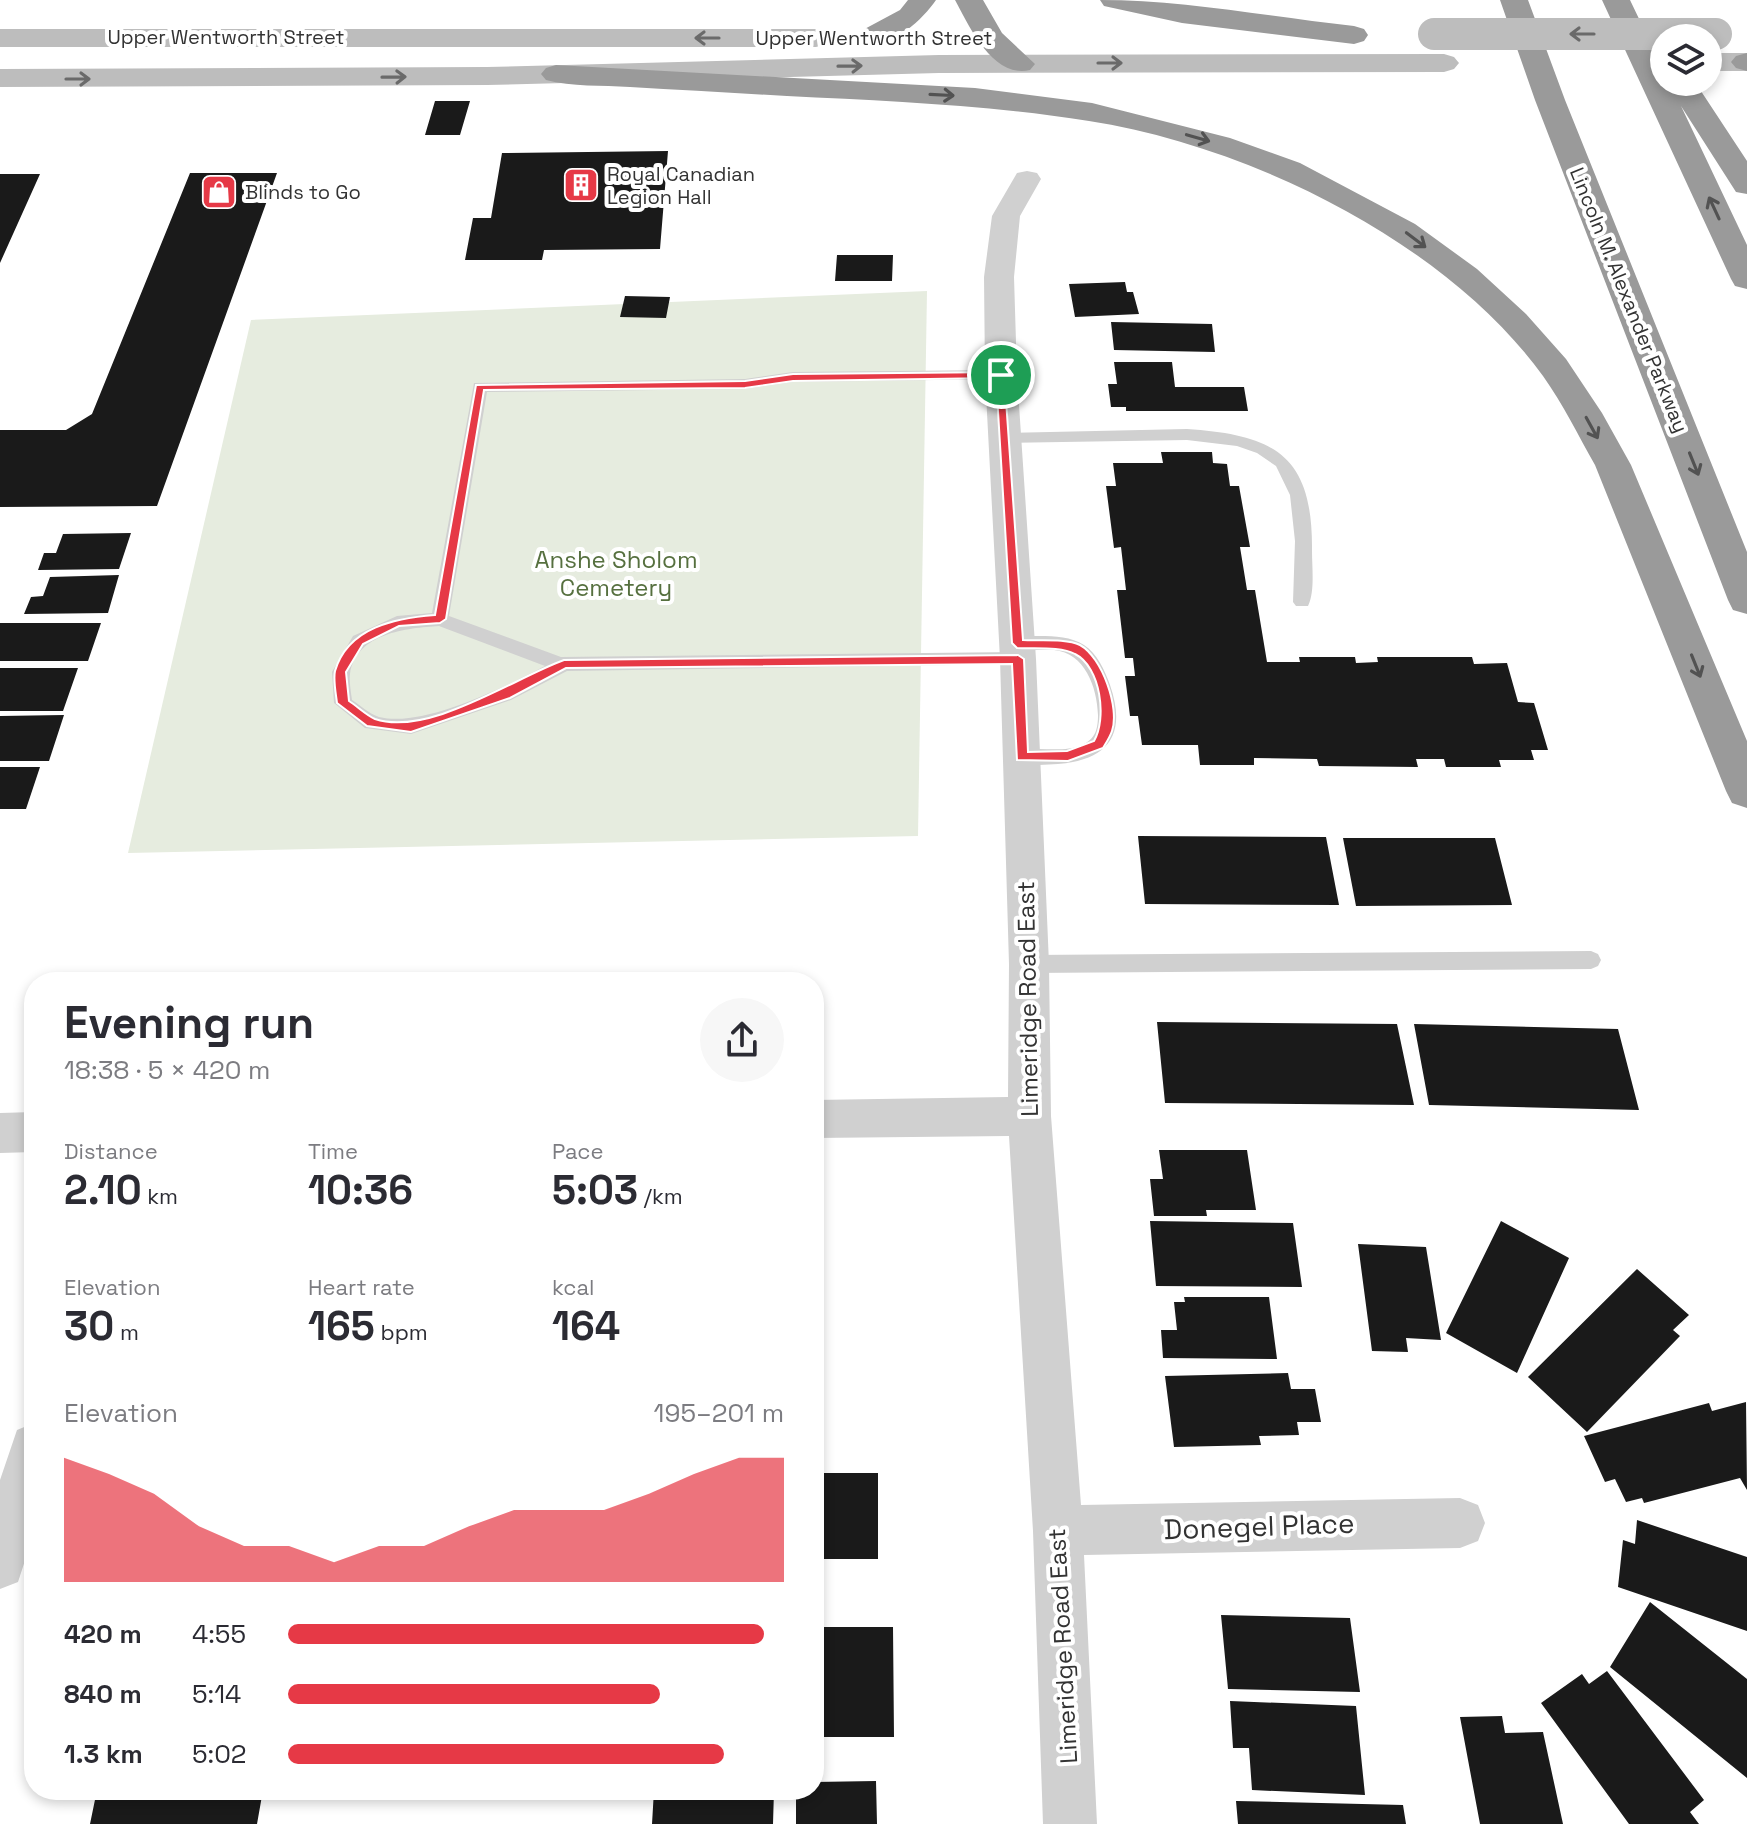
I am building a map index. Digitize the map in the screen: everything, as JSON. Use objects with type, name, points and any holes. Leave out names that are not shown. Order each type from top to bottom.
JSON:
[{"type":"highway","points":[[869,38],[910,16],[922,0]]},
{"type":"highway","points":[[969,0],[990,38],[1020,64]]},
{"type":"highway","points":[[1114,0],[1182,15],[1394,34]]},
{"type":"highway","points":[[1487,0],[1550,100]]},
{"type":"highway","name":"Lincoln M. Alexander Parkway","points":[[1514,0],[1550,100],[1747,600]]},
{"type":"highway","points":[[1616,0],[1747,279]]},
{"type":"highway","points":[[1625,0],[1650,38]]},
{"type":"highway","points":[[556,74],[975,97],[1092,112],[1152,124],[1289,170],[1404,231],[1465,276],[1514,322],[1554,367],[1584,413],[1613,465],[1747,791]]},
{"type":"highway","points":[[1689,96],[1747,185]]},
{"type":"main road","name":"Upper Wentworth Street","points":[[0,38],[1747,34]]},
{"type":"main road","points":[[297,78],[330,66],[374,57],[550,37]]},
{"type":"main road","points":[[34,38],[103,56],[122,79]]},
{"type":"main road","points":[[1617,62],[1650,61]]},
{"type":"main road","points":[[1507,62],[1570,62]]},
{"type":"main road","name":"Upper Wentworth Street","points":[[0,78],[297,78],[1020,64],[1476,63]]},
{"type":"street","name":"Limeridge Road East","points":[[1027,179],[1006,216],[999,277],[1001,375],[1018,651],[1029,964],[1029,1116],[1058,1531],[1070,1824]]},
{"type":"street","points":[[824,1119],[1029,1116]]},
{"type":"street","points":[[0,1133],[24,1132]]},
{"type":"street","points":[[0,1564],[24,1481]]},
{"type":"street","name":"Donegel Place","points":[[1058,1531],[1460,1523]]},
{"type":"lane","points":[[440,619],[480,387],[745,384],[793,377],[1001,375]]},
{"type":"lane","points":[[1005,438],[1203,435],[1261,448],[1278,460],[1294,479],[1303,527],[1302,602]]},
{"type":"lane","points":[[564,664],[505,695],[411,727],[372,723],[343,703],[341,672],[359,641],[397,622],[440,619],[564,664],[1075,648],[1088,657],[1101,677],[1108,720],[1106,731],[1099,745],[1068,756],[1022,757]]},
{"type":"lane","points":[[1029,964],[1591,960]]},
{"type":"green space","name":"Anshe Sholom Cemetery","points":[[927,291],[918,836],[128,853],[251,320]]},
{"type":"building","points":[[435,101],[470,101],[460,135],[425,135]]},
{"type":"building","name":"Royal Canadian Legion Hall","points":[[668,151],[660,249],[544,250],[542,260],[465,260],[473,218],[491,218],[502,153]]},
{"type":"building","points":[[190,173],[277,173],[157,506],[0,507],[0,430],[66,430],[92,414]]},
{"type":"building","points":[[0,174],[40,174],[0,263]]},
{"type":"building","points":[[837,255],[893,255],[892,281],[835,281]]},
{"type":"building","points":[[1125,282],[1127,292],[1133,292],[1139,314],[1075,317],[1069,284]]},
{"type":"building","points":[[625,296],[670,297],[666,318],[620,317]]},
{"type":"building","points":[[1111,322],[1212,324],[1215,352],[1114,350]]},
{"type":"building","points":[[1114,362],[1172,362],[1175,387],[1244,387],[1248,411],[1126,411],[1126,407],[1111,407],[1108,384],[1117,384]]},
{"type":"building","points":[[1161,452],[1212,452],[1213,463],[1227,464],[1230,486],[1239,486],[1250,547],[1240,547],[1247,590],[1255,590],[1267,662],[1300,662],[1299,657],[1355,657],[1356,663],[1378,662],[1377,657],[1472,657],[1474,664],[1507,663],[1518,702],[1534,703],[1548,750],[1531,750],[1534,760],[1499,760],[1501,767],[1446,767],[1444,759],[1416,759],[1418,767],[1319,766],[1317,759],[1254,758],[1254,765],[1200,765],[1198,745],[1142,745],[1138,716],[1130,716],[1125,676],[1135,676],[1133,658],[1125,658],[1117,590],[1126,590],[1121,547],[1114,548],[1106,486],[1116,486],[1113,463],[1163,463]]},
{"type":"building","points":[[131,533],[119,569],[38,570],[44,553],[56,553],[63,534]]},
{"type":"building","points":[[119,575],[108,613],[24,614],[31,597],[43,596],[50,577]]},
{"type":"building","points":[[0,623],[101,623],[88,661],[0,661]]},
{"type":"building","points":[[0,668],[78,668],[63,711],[0,711]]},
{"type":"building","points":[[64,715],[49,761],[0,761],[0,716]]},
{"type":"building","points":[[0,767],[40,767],[26,809],[0,809]]},
{"type":"building","points":[[1138,836],[1326,837],[1339,905],[1145,904]]},
{"type":"building","points":[[1343,838],[1495,838],[1512,905],[1356,906]]},
{"type":"building","points":[[1157,1022],[1397,1024],[1414,1105],[1165,1103]]},
{"type":"building","points":[[1414,1024],[1618,1029],[1639,1110],[1429,1105]]},
{"type":"building","points":[[1159,1150],[1247,1150],[1256,1210],[1206,1210],[1207,1216],[1154,1216],[1150,1179],[1163,1179]]},
{"type":"building","points":[[1150,1221],[1293,1223],[1302,1287],[1156,1286]]},
{"type":"building","points":[[1501,1221],[1569,1258],[1517,1373],[1446,1333]]},
{"type":"building","points":[[1358,1244],[1426,1247],[1441,1340],[1406,1338],[1408,1352],[1372,1351]]},
{"type":"building","points":[[1637,1269],[1689,1315],[1673,1330],[1680,1336],[1587,1432],[1528,1377]]},
{"type":"building","points":[[1184,1297],[1269,1297],[1277,1359],[1163,1358],[1161,1330],[1177,1330],[1174,1302],[1185,1302]]},
{"type":"building","points":[[1288,1373],[1291,1389],[1315,1389],[1321,1422],[1297,1422],[1299,1435],[1259,1436],[1261,1445],[1174,1447],[1165,1376]]},
{"type":"building","points":[[1746,1402],[1747,1490],[1740,1478],[1644,1503],[1642,1498],[1626,1502],[1615,1479],[1605,1482],[1584,1436],[1709,1403],[1712,1411]]},
{"type":"building","points":[[824,1473],[878,1473],[878,1559],[824,1559]]},
{"type":"building","points":[[1637,1520],[1747,1557],[1747,1631],[1618,1587],[1623,1540],[1635,1544]]},
{"type":"building","points":[[1650,1602],[1747,1679],[1747,1778],[1610,1667]]},
{"type":"building","points":[[1221,1615],[1350,1618],[1360,1692],[1228,1689]]},
{"type":"building","points":[[824,1627],[893,1627],[894,1737],[824,1737]]},
{"type":"building","points":[[1607,1671],[1704,1800],[1690,1812],[1699,1824],[1629,1824],[1541,1703],[1582,1674],[1589,1684]]},
{"type":"building","points":[[1230,1701],[1356,1706],[1365,1795],[1252,1790],[1249,1748],[1233,1748]]},
{"type":"building","points":[[1502,1716],[1505,1733],[1543,1732],[1563,1824],[1480,1824],[1460,1717]]},
{"type":"building","points":[[876,1781],[877,1824],[796,1824],[796,1800],[824,1800],[824,1782]]},
{"type":"building","points":[[95,1800],[261,1800],[257,1824],[90,1824]]},
{"type":"building","points":[[653,1800],[774,1800],[773,1824],[652,1824]]},
{"type":"building","points":[[1236,1801],[1403,1805],[1406,1824],[1238,1824]]},
{"type":"place","name":"Royal Canadian Legion Hall","points":[[581,185]]},
{"type":"place","name":"Blinds to Go","points":[[219,192]]},
{"type":"route","points":[[1001,375],[1017,643],[1075,648],[1088,657],[1101,677],[1108,720],[1099,745],[1068,756],[1022,757],[1018,659],[564,664],[505,695],[411,727],[372,723],[343,703],[341,672],[359,641],[397,622],[440,619],[480,387],[745,384],[793,377],[1001,375]]}]
